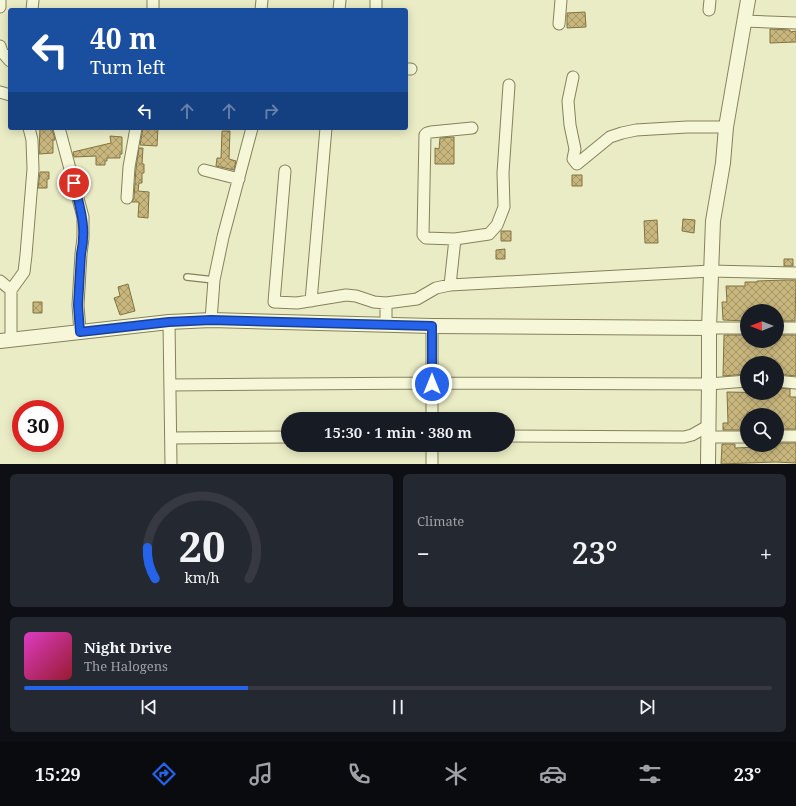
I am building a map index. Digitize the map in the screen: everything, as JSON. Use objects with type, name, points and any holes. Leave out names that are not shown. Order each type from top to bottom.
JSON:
[{"type":"street","points":[[0,0],[0,7]]},
{"type":"street","points":[[559,24],[561,0]]},
{"type":"street","points":[[708,464],[708,328],[713,221],[723,163],[726,127],[748,0]]},
{"type":"street","points":[[744,21],[796,24]]},
{"type":"street","points":[[0,46],[2,52],[8,59]]},
{"type":"street","points":[[573,77],[568,101],[570,125],[575,150],[573,151],[573,159],[577,164],[610,137],[622,133],[636,130],[687,127],[726,127]]},
{"type":"street","points":[[472,128],[431,132],[425,135],[423,235],[426,238],[455,239],[489,234],[497,225],[504,207],[503,173],[509,85]]},
{"type":"street","points":[[30,130],[32,140],[33,169],[26,255],[24,272],[11,290],[5,340],[169,322],[211,320],[432,326],[740,328]]},
{"type":"street","points":[[60,130],[83,217],[78,305],[80,332]]},
{"type":"street","points":[[127,198],[129,167],[136,130]]},
{"type":"street","points":[[211,320],[214,280],[251,130]]},
{"type":"street","points":[[311,301],[326,130]]},
{"type":"street","points":[[204,170],[239,179]]},
{"type":"street","points":[[285,171],[274,302],[297,303],[346,295],[356,296],[374,302],[386,303],[417,299],[436,288],[450,285],[711,271],[796,274]]},
{"type":"street","points":[[450,285],[455,239]]},
{"type":"street","points":[[0,281],[11,290]]},
{"type":"street","points":[[293,323],[297,303]]},
{"type":"street","points":[[386,303],[386,325]]},
{"type":"street","points":[[169,322],[171,464]]},
{"type":"street","points":[[432,326],[432,412]]},
{"type":"street","points":[[784,328],[796,328]]},
{"type":"street","points":[[170,385],[709,384],[740,382]]},
{"type":"street","points":[[784,382],[796,383]]},
{"type":"street","points":[[515,436],[684,437],[708,432],[740,436]]},
{"type":"street","points":[[784,436],[796,436]]},
{"type":"street","points":[[171,438],[281,437]]},
{"type":"street","points":[[432,452],[432,464]]},
{"type":"lane","points":[[187,277],[214,280]]},
{"type":"building","points":[[585,12],[586,27],[567,28],[567,13]]},
{"type":"building","points":[[770,29],[790,30],[790,32],[796,31],[796,42],[770,43]]},
{"type":"building","points":[[40,130],[52,130],[55,140],[53,140],[53,153],[39,154]]},
{"type":"building","points":[[143,130],[158,130],[157,146],[140,145]]},
{"type":"building","points":[[222,131],[230,131],[229,159],[236,161],[234,170],[216,166],[217,158],[221,158]]},
{"type":"building","points":[[110,136],[122,137],[122,154],[120,154],[120,158],[107,158],[105,165],[96,165],[96,156],[74,157],[73,152],[111,143]]},
{"type":"building","points":[[454,137],[454,164],[435,164],[435,148],[439,149],[440,138]]},
{"type":"building","points":[[139,148],[143,148],[142,164],[144,164],[144,173],[142,173],[142,183],[139,183],[138,191],[149,192],[148,218],[138,217],[139,202],[132,202],[134,198]]},
{"type":"building","points":[[40,172],[49,172],[47,188],[38,188]]},
{"type":"building","points":[[572,175],[582,175],[582,186],[572,186]]},
{"type":"building","points":[[683,219],[695,220],[694,233],[682,231]]},
{"type":"building","points":[[657,220],[658,243],[645,243],[644,221]]},
{"type":"building","points":[[501,231],[511,231],[511,241],[501,241]]},
{"type":"building","points":[[505,249],[505,259],[496,259],[496,250]]},
{"type":"building","points":[[784,259],[793,259],[793,266],[784,266]]},
{"type":"building","points":[[796,280],[795,321],[784,321],[784,304],[740,304],[740,321],[723,320],[722,302],[727,302],[726,286],[745,286],[745,282]]},
{"type":"building","points":[[128,284],[135,311],[120,315],[114,298],[120,296],[118,287]]},
{"type":"building","points":[[33,302],[42,302],[42,313],[33,313]]},
{"type":"building","points":[[724,335],[740,335],[740,348],[784,348],[784,335],[796,335],[796,376],[784,375],[784,356],[740,356],[740,375],[723,376]]},
{"type":"building","points":[[784,389],[790,389],[790,397],[796,397],[796,429],[784,429],[784,408],[740,408],[740,430],[723,430],[723,423],[728,423],[727,392],[740,392],[740,400],[784,400]]},
{"type":"building","points":[[784,443],[796,443],[796,463],[775,462],[721,464],[722,444],[735,444],[735,448],[740,448],[740,452],[784,452]]},
{"type":"route","points":[[74,183],[84,226],[78,305],[80,332],[169,322],[211,320],[432,326],[432,384]]}]
